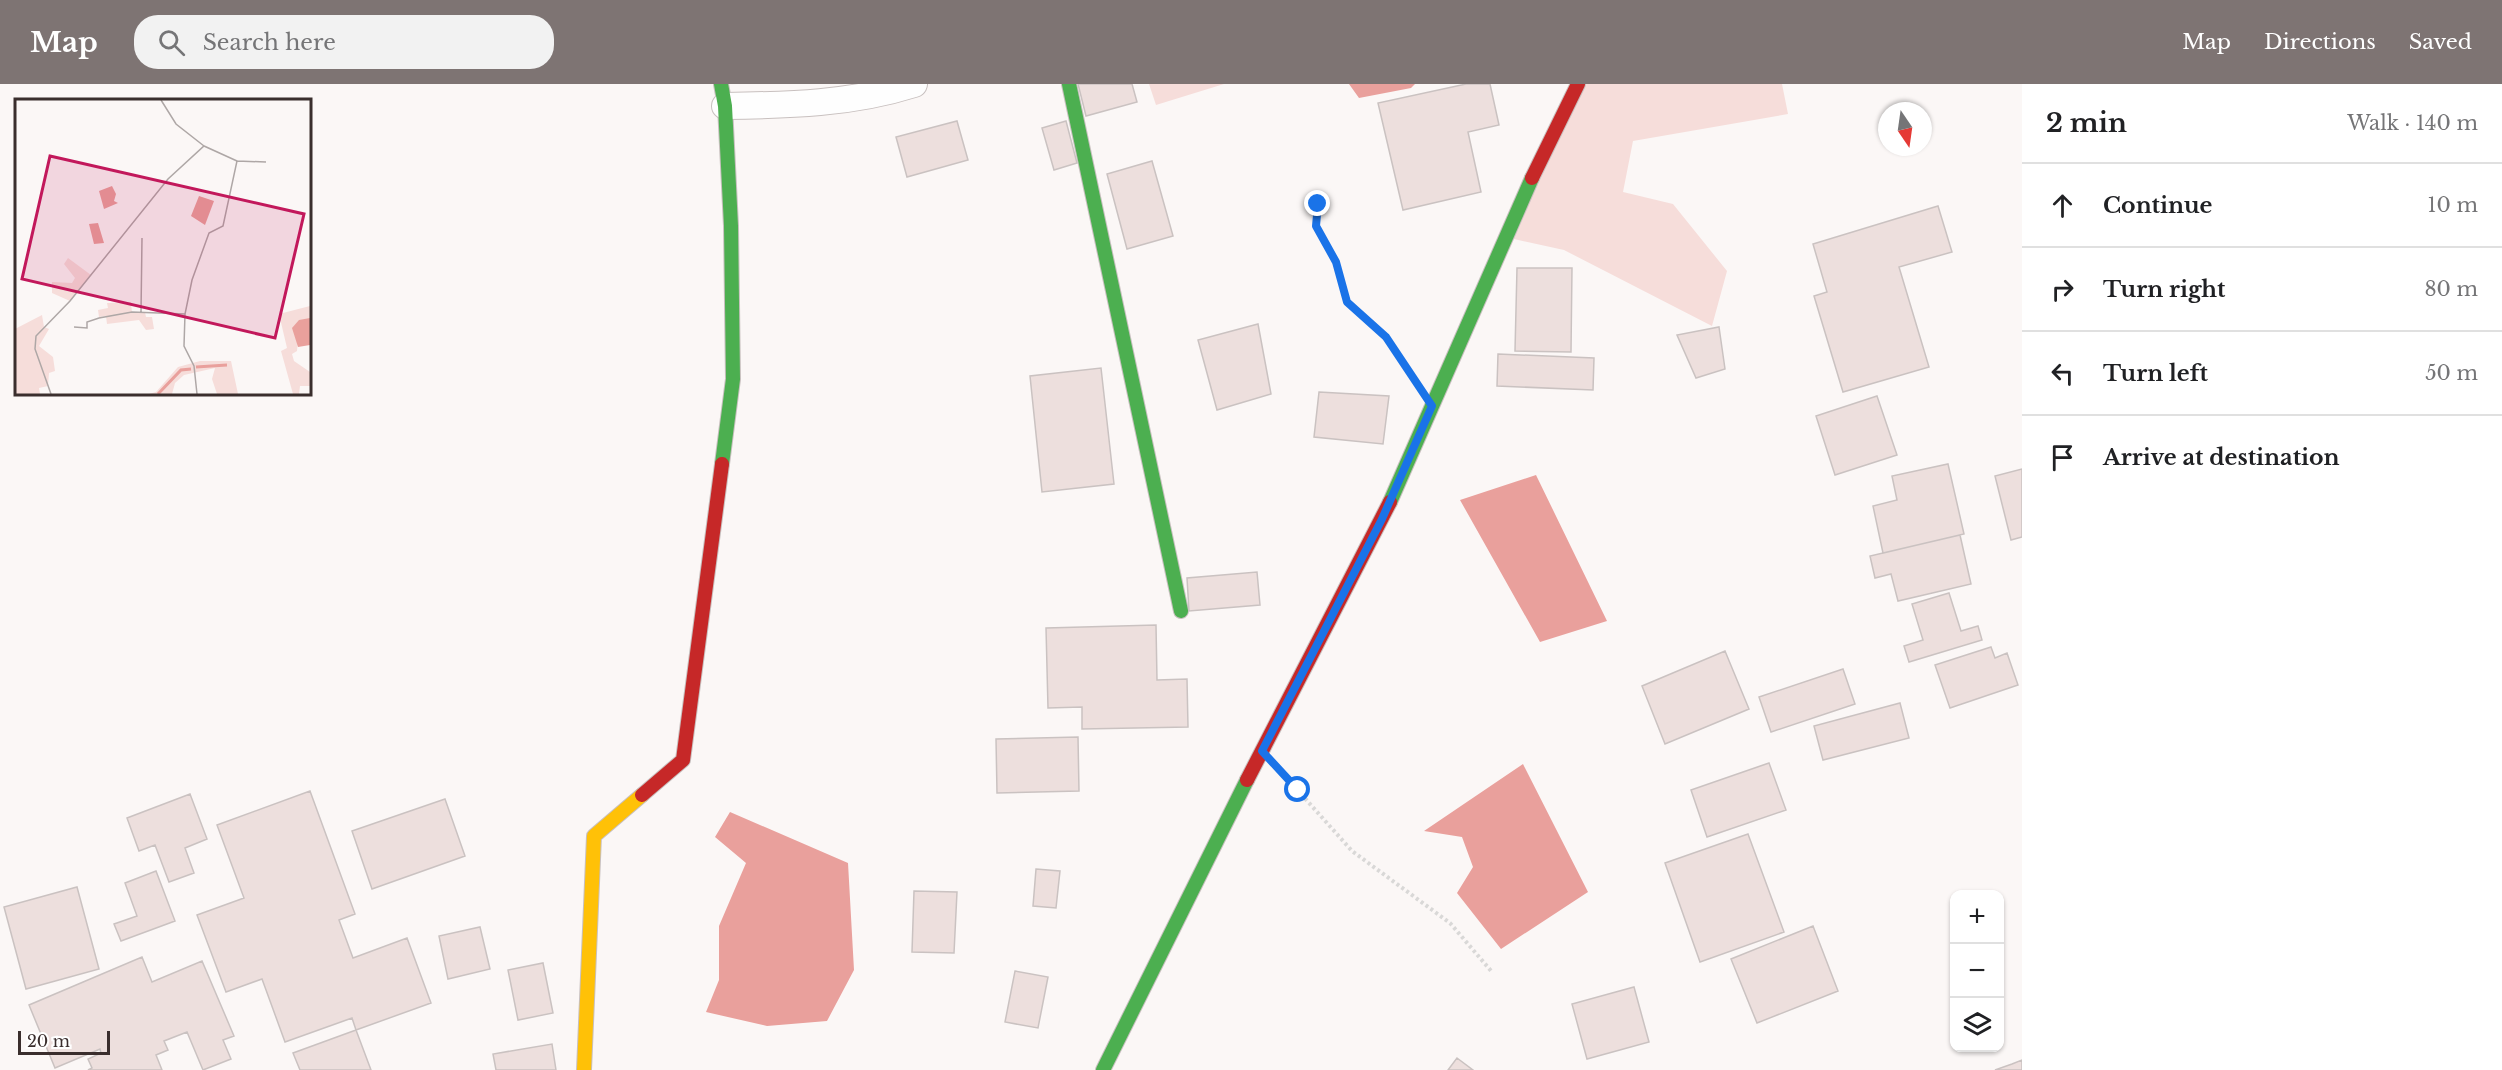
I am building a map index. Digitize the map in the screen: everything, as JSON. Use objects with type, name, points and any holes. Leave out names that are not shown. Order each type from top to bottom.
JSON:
[{"type":"street","points":[[584,1070],[594,836],[683,760],[734,379],[731,226],[723,95],[830,103],[890,92],[914,84]]},
{"type":"street","points":[[1069,84],[1181,611]]},
{"type":"street","points":[[1103,1070],[1262,751],[1382,519],[1525,193],[1578,84]]},
{"type":"path","points":[[1318,204],[1316,226],[1336,262],[1347,302],[1386,337],[1432,406]]},
{"type":"path","points":[[1262,751],[1352,852],[1450,923],[1492,972]]},
{"type":"shaded area","points":[[1149,84],[1224,84],[1156,105]]},
{"type":"shaded area","points":[[1349,84],[1415,84],[1411,88],[1359,98]]},
{"type":"shaded area","points":[[1578,84],[1782,84],[1788,114],[1633,141],[1623,192],[1673,204],[1727,271],[1712,326],[1564,250],[1505,237]]},
{"type":"shaded area","points":[[1536,475],[1607,621],[1540,642],[1460,500]]},
{"type":"shaded area","points":[[1523,764],[1588,892],[1501,949],[1457,893],[1473,867],[1462,837],[1424,831]]},
{"type":"shaded area","points":[[730,812],[848,863],[854,970],[827,1021],[767,1026],[706,1012],[719,980],[719,926],[746,863],[715,837]]},
{"type":"building","points":[[1078,84],[1132,84],[1137,102],[1086,116]]},
{"type":"building","points":[[1466,84],[1490,84],[1499,125],[1468,132],[1481,192],[1403,210],[1378,103]]},
{"type":"building","points":[[957,121],[968,160],[907,177],[896,137]]},
{"type":"building","points":[[1066,121],[1077,163],[1054,170],[1042,128]]},
{"type":"building","points":[[1152,161],[1173,236],[1127,249],[1107,174]]},
{"type":"building","points":[[1938,206],[1952,252],[1899,267],[1929,367],[1843,392],[1814,296],[1827,292],[1813,244]]},
{"type":"building","points":[[1517,268],[1572,268],[1571,352],[1515,351]]},
{"type":"building","points":[[1258,324],[1271,394],[1217,410],[1198,340]]},
{"type":"building","points":[[1719,327],[1725,369],[1696,378],[1677,335]]},
{"type":"building","points":[[1498,354],[1594,358],[1593,390],[1497,386]]},
{"type":"building","points":[[1101,368],[1114,484],[1042,492],[1030,376]]},
{"type":"building","points":[[1319,392],[1389,396],[1383,444],[1314,437]]},
{"type":"building","points":[[1877,396],[1897,455],[1835,475],[1816,416]]},
{"type":"building","points":[[1948,464],[1964,534],[1883,553],[1873,506],[1897,500],[1892,476]]},
{"type":"building","points":[[2022,469],[2022,537],[2011,540],[1995,476]]},
{"type":"building","points":[[1960,535],[1971,584],[1898,601],[1891,574],[1875,578],[1870,556]]},
{"type":"building","points":[[1257,572],[1260,605],[1189,611],[1187,578]]},
{"type":"building","points":[[1949,593],[1961,631],[1978,626],[1982,640],[1909,662],[1904,646],[1923,640],[1912,604]]},
{"type":"building","points":[[1156,625],[1157,680],[1187,679],[1188,727],[1082,729],[1082,707],[1048,708],[1046,628]]},
{"type":"building","points":[[1991,647],[1995,658],[2007,653],[2018,685],[1950,708],[1935,665]]},
{"type":"building","points":[[1725,651],[1749,709],[1665,744],[1642,686]]},
{"type":"building","points":[[1843,669],[1855,704],[1771,732],[1759,697]]},
{"type":"building","points":[[1900,703],[1909,738],[1823,760],[1814,726]]},
{"type":"building","points":[[1078,737],[1079,791],[997,793],[996,739]]},
{"type":"building","points":[[1769,763],[1786,810],[1707,837],[1691,790]]},
{"type":"building","points":[[310,791],[355,914],[339,920],[353,958],[407,938],[431,1003],[356,1030],[352,1018],[285,1042],[262,979],[226,992],[197,915],[244,898],[217,825]]},
{"type":"building","points":[[190,794],[207,839],[185,848],[194,873],[169,882],[155,845],[139,851],[127,818]]},
{"type":"building","points":[[445,799],[465,856],[372,889],[352,831]]},
{"type":"building","points":[[1748,834],[1784,932],[1700,962],[1665,863]]},
{"type":"building","points":[[1036,869],[1060,871],[1056,908],[1033,906]]},
{"type":"building","points":[[156,871],[175,921],[121,941],[114,924],[137,916],[125,883]]},
{"type":"building","points":[[77,887],[99,969],[26,989],[4,907]]},
{"type":"building","points":[[914,891],[957,892],[954,953],[912,952]]},
{"type":"building","points":[[1813,926],[1838,991],[1757,1023],[1731,959]]},
{"type":"building","points":[[480,927],[490,969],[448,979],[439,936]]},
{"type":"building","points":[[142,957],[152,982],[202,961],[234,1036],[223,1040],[231,1059],[203,1070],[187,1032],[164,1041],[168,1050],[156,1055],[162,1070],[88,1070],[92,1068],[88,1059],[101,1053],[100,1049],[55,1068],[29,1005]]},
{"type":"building","points":[[543,963],[553,1013],[518,1020],[508,970]]},
{"type":"building","points":[[1015,971],[1048,977],[1038,1028],[1005,1022]]},
{"type":"building","points":[[1634,987],[1649,1042],[1587,1059],[1572,1004]]},
{"type":"building","points":[[356,1030],[371,1070],[300,1070],[293,1053]]},
{"type":"building","points":[[552,1044],[556,1070],[496,1070],[493,1054]]},
{"type":"building","points":[[1457,1058],[1473,1070],[1448,1070]]},
{"type":"building","points":[[2022,1060],[2022,1070],[1995,1070],[2012,1064]]},
{"type":"traffic: fast","points":[[721,84],[725,106],[731,226],[733,379],[722,464]]},
{"type":"traffic: fast","points":[[1069,84],[1181,611]]},
{"type":"traffic: fast","points":[[1390,502],[1532,178]]},
{"type":"traffic: fast","points":[[1103,1070],[1247,780]]},
{"type":"traffic: slow","points":[[584,1070],[594,836],[642,795]]},
{"type":"traffic: jam","points":[[1532,178],[1578,84]]},
{"type":"traffic: jam","points":[[642,795],[683,760],[722,464]]},
{"type":"traffic: jam","points":[[1247,780],[1390,502]]},
{"type":"route","points":[[1298,790],[1262,751],[1382,519],[1432,406],[1386,337],[1347,302],[1336,262],[1316,226],[1318,204]]}]
